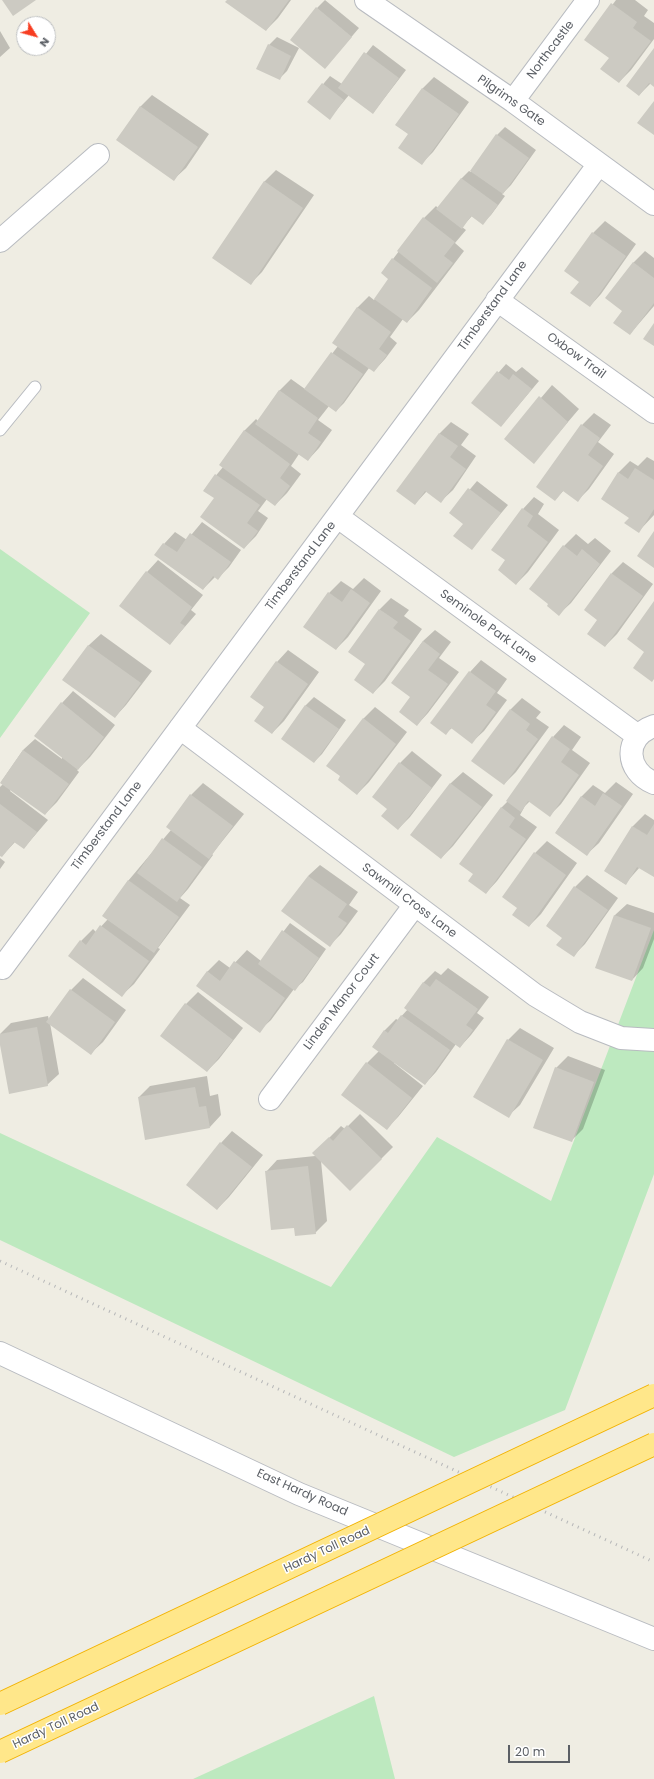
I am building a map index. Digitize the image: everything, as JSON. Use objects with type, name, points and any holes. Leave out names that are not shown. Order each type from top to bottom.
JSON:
[{"type":"highway","name":"Hardy Toll Road","points":[[0,1704],[654,1395]]},
{"type":"highway","name":"Hardy Toll Road","points":[[0,1752],[654,1444]]},
{"type":"street","name":"Pilgrims Gate","points":[[366,0],[513,101],[654,204]]},
{"type":"street","name":"Northcastle","points":[[513,101],[588,0]]},
{"type":"street","points":[[0,241],[98,155]]},
{"type":"street","name":"Timberstand Lane","points":[[2,968],[599,164]]},
{"type":"street","name":"Oxbow Trail","points":[[498,300],[654,412]]},
{"type":"street","name":"Seminole Park Lane","points":[[338,517],[646,731],[633,745],[631,754],[633,764],[638,773],[645,779],[654,783]]},
{"type":"street","name":"Sawmill Cross Lane","points":[[180,728],[414,906],[535,995],[580,1022],[621,1038],[654,1040]]},
{"type":"street","name":"Linden Manor Court","points":[[270,1098],[414,906]]},
{"type":"street","name":"East Hardy Road","points":[[0,1353],[299,1494],[654,1639]]},
{"type":"lane","points":[[0,430],[35,387]]},
{"type":"green space","points":[[0,549],[90,613],[0,738]]},
{"type":"green space","points":[[654,930],[654,1174],[565,1410],[454,1457],[0,1240],[0,1133],[331,1287],[437,1137],[551,1201]]},
{"type":"green space","points":[[374,1696],[395,1779],[193,1779]]},
{"type":"building","points":[[2,0],[36,0],[13,16]]},
{"type":"building","points":[[227,0],[289,0],[266,31],[225,2]]},
{"type":"building","points":[[611,3],[637,22],[633,28],[651,41],[619,83],[600,69],[609,58],[584,40]]},
{"type":"building","points":[[316,7],[352,37],[325,69],[290,40]]},
{"type":"building","points":[[268,44],[291,56],[280,80],[256,69]]},
{"type":"building","points":[[654,48],[654,87],[649,83],[639,96],[626,86]]},
{"type":"building","points":[[364,52],[399,78],[373,114],[338,88]]},
{"type":"building","points":[[322,83],[344,100],[330,120],[307,102]]},
{"type":"building","points":[[422,88],[459,114],[422,165],[398,148],[408,134],[395,125]]},
{"type":"building","points":[[654,101],[654,135],[637,123]]},
{"type":"building","points":[[140,106],[198,147],[174,181],[116,140]]},
{"type":"building","points":[[496,134],[529,158],[503,194],[470,171]]},
{"type":"building","points":[[461,178],[498,205],[483,225],[471,216],[462,229],[436,209]]},
{"type":"building","points":[[264,181],[303,208],[251,285],[212,258]]},
{"type":"building","points":[[423,217],[455,242],[444,256],[453,263],[437,283],[397,251]]},
{"type":"building","points":[[592,232],[626,256],[590,307],[570,293],[579,282],[564,271]]},
{"type":"building","points":[[392,258],[432,288],[407,323],[374,299],[388,279],[381,273]]},
{"type":"building","points":[[633,262],[654,278],[654,303],[630,335],[613,323],[622,311],[605,298]]},
{"type":"building","points":[[357,307],[391,332],[379,349],[387,355],[374,372],[332,343]]},
{"type":"building","points":[[654,323],[654,346],[643,339]]},
{"type":"building","points":[[331,352],[363,374],[336,412],[304,389]]},
{"type":"building","points":[[497,371],[509,380],[513,374],[532,389],[501,427],[471,403]]},
{"type":"building","points":[[279,390],[318,418],[308,433],[321,442],[308,461],[255,424]]},
{"type":"building","points":[[539,396],[568,422],[534,464],[504,439]]},
{"type":"building","points":[[581,424],[600,438],[588,455],[603,466],[578,502],[563,491],[555,501],[536,487]]},
{"type":"building","points":[[244,430],[290,464],[280,478],[290,486],[275,506],[219,465]]},
{"type":"building","points":[[439,433],[458,446],[450,457],[466,469],[441,503],[425,491],[415,505],[396,491]]},
{"type":"building","points":[[635,468],[654,480],[654,509],[639,533],[624,523],[629,518],[601,499],[618,472],[628,479]]},
{"type":"building","points":[[215,474],[260,505],[247,523],[258,531],[244,549],[200,517],[214,498],[203,491]]},
{"type":"building","points":[[468,488],[501,513],[472,550],[453,536],[463,524],[449,513]]},
{"type":"building","points":[[522,508],[533,516],[527,526],[548,542],[516,585],[498,570],[505,560],[491,550]]},
{"type":"building","points":[[654,531],[654,568],[637,556]]},
{"type":"building","points":[[190,533],[231,562],[218,580],[213,576],[203,590],[154,555],[163,543],[177,552]]},
{"type":"building","points":[[563,545],[577,556],[582,549],[600,564],[559,616],[547,606],[548,604],[529,589]]},
{"type":"building","points":[[146,571],[192,607],[180,623],[185,626],[170,645],[119,606]]},
{"type":"building","points":[[611,573],[643,596],[605,647],[587,634],[597,620],[584,610]]},
{"type":"building","points":[[351,589],[370,603],[336,650],[303,627],[328,592],[342,602]]},
{"type":"building","points":[[654,601],[654,679],[652,682],[633,668],[644,652],[627,639]]},
{"type":"building","points":[[379,609],[398,622],[393,628],[411,641],[373,694],[354,680],[365,664],[348,652]]},
{"type":"building","points":[[423,641],[440,654],[428,670],[448,684],[417,726],[399,712],[410,697],[391,683]]},
{"type":"building","points":[[88,645],[141,683],[115,718],[62,680]]},
{"type":"building","points":[[276,661],[308,684],[272,734],[254,721],[264,707],[250,697]]},
{"type":"building","points":[[469,671],[496,691],[486,705],[496,712],[472,744],[451,728],[446,735],[430,723]]},
{"type":"building","points":[[61,702],[104,737],[78,770],[34,736]]},
{"type":"building","points":[[305,705],[339,729],[314,763],[281,739]]},
{"type":"building","points":[[510,709],[530,724],[526,730],[538,739],[504,785],[471,761]]},
{"type":"building","points":[[363,718],[396,744],[357,795],[338,780],[340,776],[326,766]]},
{"type":"building","points":[[552,736],[570,749],[561,762],[579,775],[550,817],[528,801],[521,812],[506,801]]},
{"type":"building","points":[[23,750],[69,784],[45,815],[0,783]]},
{"type":"building","points":[[399,762],[432,788],[398,830],[381,816],[387,809],[372,797]]},
{"type":"building","points":[[450,783],[482,807],[441,859],[410,835]]},
{"type":"building","points":[[603,793],[622,806],[587,856],[555,833],[581,796],[595,806]]},
{"type":"building","points":[[190,794],[233,826],[209,859],[166,827]]},
{"type":"building","points":[[0,804],[37,832],[24,849],[14,842],[2,857],[0,856]]},
{"type":"building","points":[[501,807],[515,818],[509,827],[526,839],[486,894],[468,881],[473,874],[459,864]]},
{"type":"building","points":[[654,824],[654,877],[637,867],[626,885],[604,871],[632,826],[647,835]]},
{"type":"building","points":[[162,838],[202,867],[177,902],[137,873]]},
{"type":"building","points":[[534,852],[566,875],[529,927],[512,915],[517,908],[502,897]]},
{"type":"building","points":[[308,876],[347,904],[338,917],[347,923],[330,947],[281,911]]},
{"type":"building","points":[[128,880],[179,917],[154,953],[102,916]]},
{"type":"building","points":[[574,886],[608,910],[574,957],[556,945],[562,938],[546,926]]},
{"type":"building","points":[[614,915],[651,928],[632,981],[595,968]]},
{"type":"building","points":[[100,925],[149,961],[122,997],[68,956],[80,940],[86,945]]},
{"type":"building","points":[[282,930],[319,958],[295,991],[258,964]]},
{"type":"building","points":[[234,961],[285,998],[260,1033],[196,986],[207,971],[220,981]]},
{"type":"building","points":[[436,979],[478,1009],[466,1025],[473,1030],[460,1048],[404,1008],[423,982],[430,987]]},
{"type":"building","points":[[70,989],[115,1022],[91,1055],[46,1022]]},
{"type":"building","points":[[185,1003],[233,1040],[207,1072],[160,1036]]},
{"type":"building","points":[[401,1015],[450,1050],[425,1085],[372,1047],[384,1030],[388,1033]]},
{"type":"building","points":[[37,1027],[48,1086],[9,1094],[0,1045],[0,1034]]},
{"type":"building","points":[[507,1039],[543,1060],[509,1118],[473,1097]]},
{"type":"building","points":[[366,1062],[412,1098],[387,1130],[341,1095]]},
{"type":"building","points":[[555,1067],[594,1082],[572,1142],[533,1128]]},
{"type":"building","points":[[195,1087],[199,1107],[206,1106],[210,1128],[145,1140],[138,1097]]},
{"type":"building","points":[[347,1125],[382,1159],[350,1191],[312,1153],[329,1137],[333,1141]]},
{"type":"building","points":[[220,1142],[252,1167],[217,1210],[186,1185]]},
{"type":"building","points":[[308,1166],[316,1234],[295,1236],[294,1228],[271,1230],[265,1171]]},
{"type":"railway","points":[[0,1261],[654,1562]]}]
